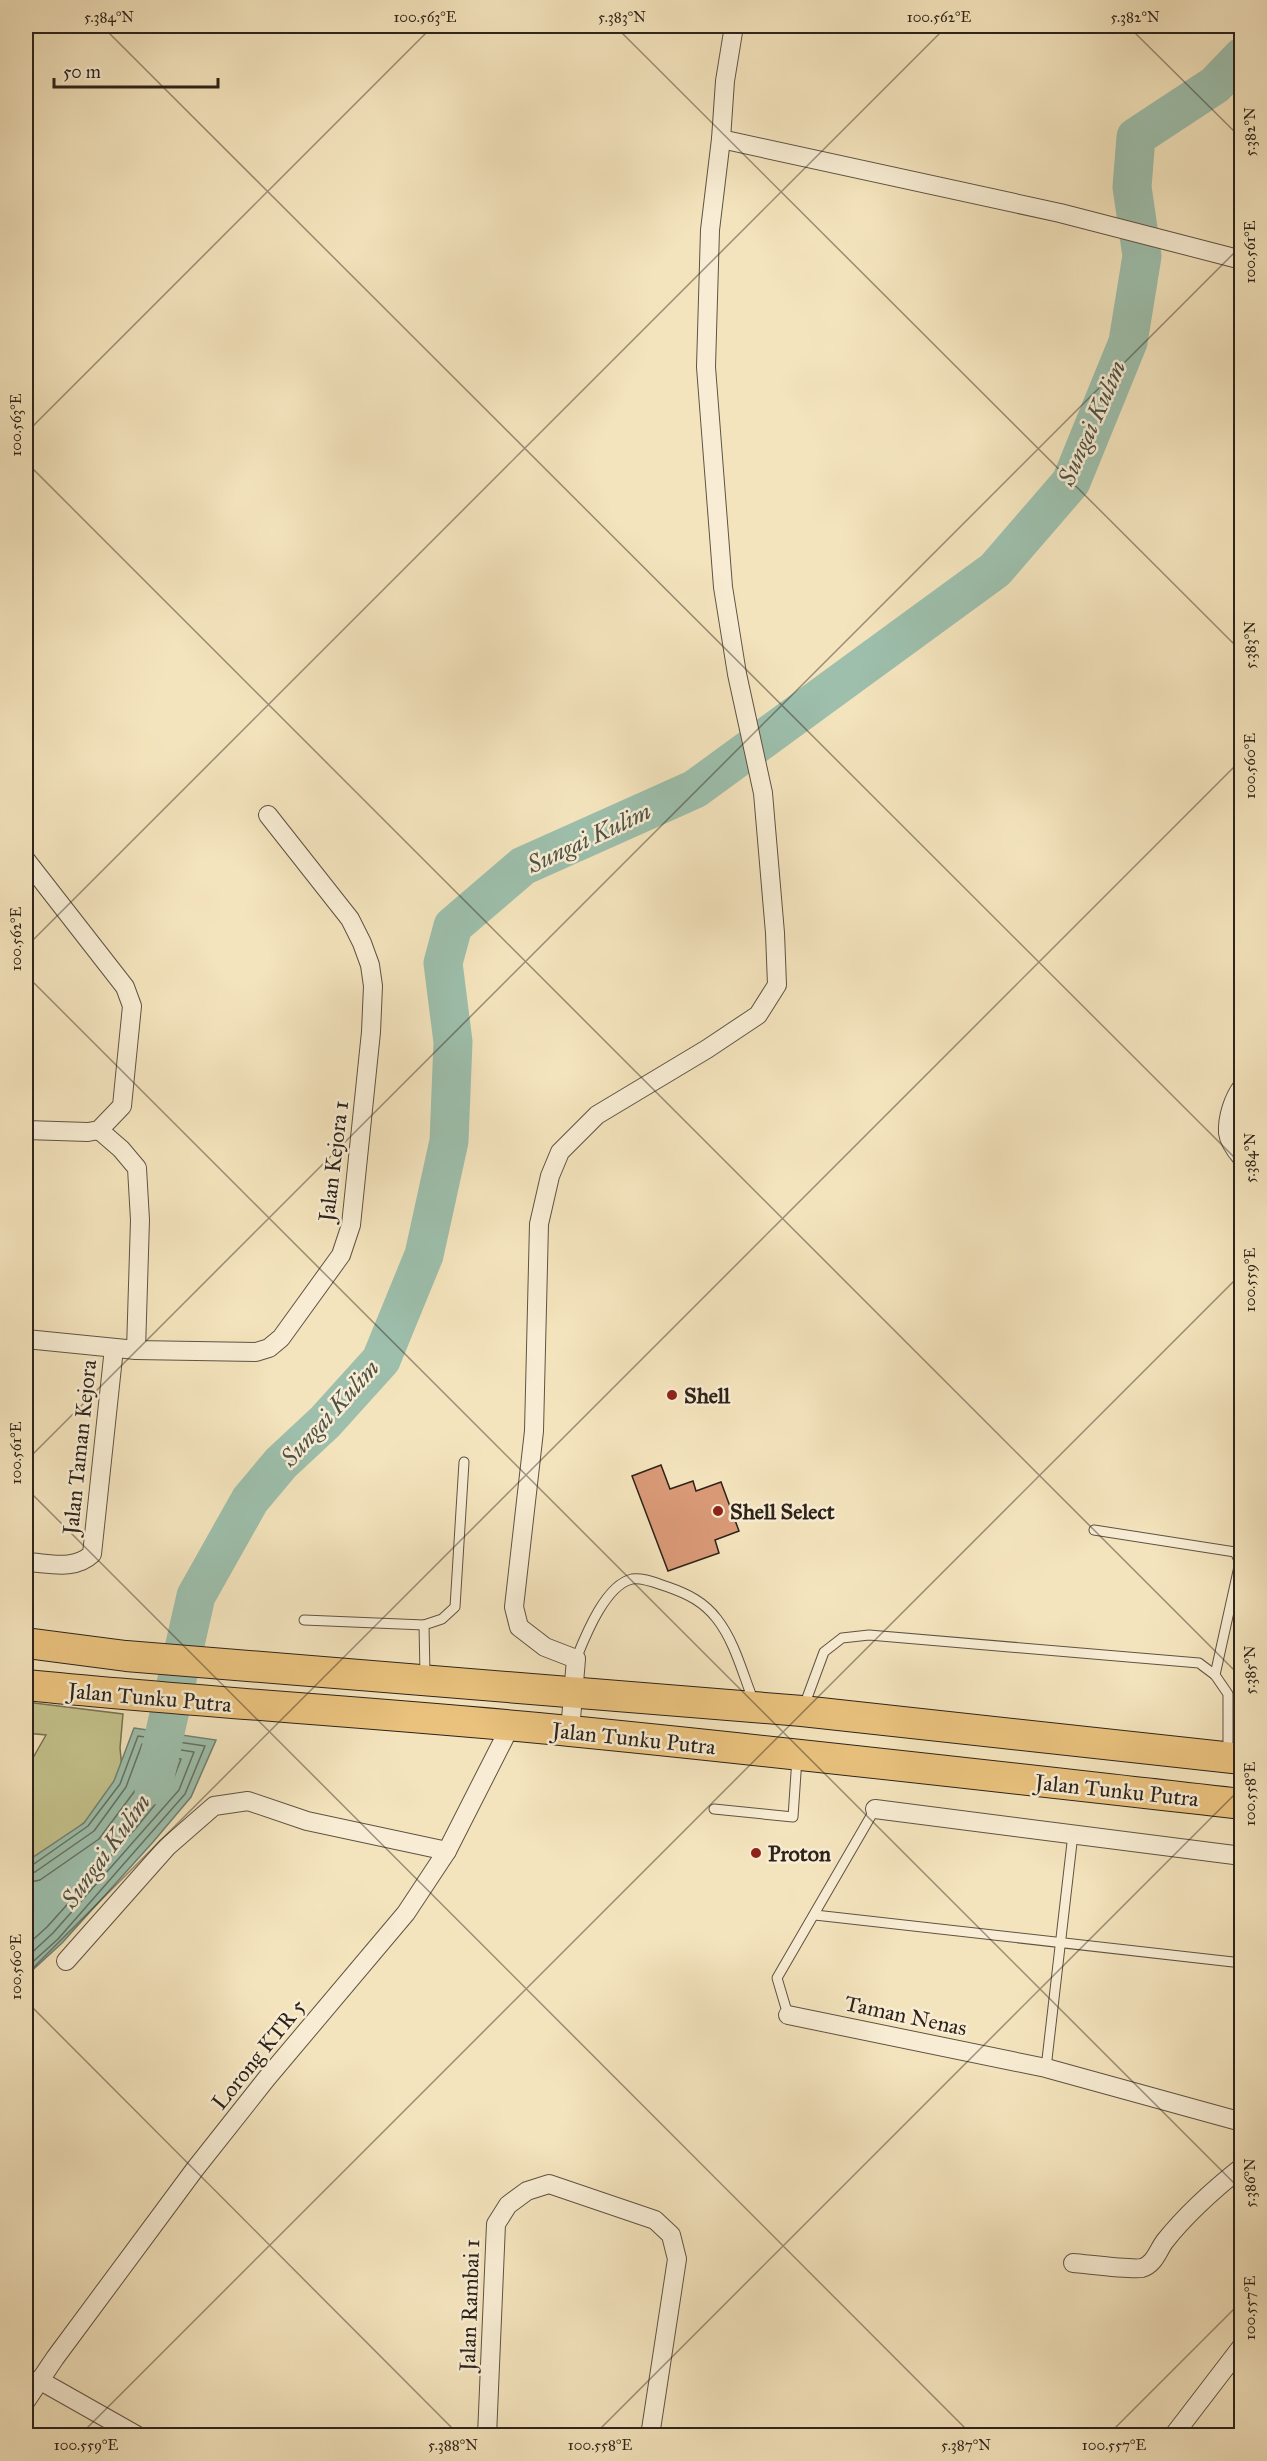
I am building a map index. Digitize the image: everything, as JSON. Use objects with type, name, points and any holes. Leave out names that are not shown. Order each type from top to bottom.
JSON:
[{"type":"main road","name":"Jalan Tunku Putra","points":[[26,1643],[126,1656],[756,1707],[1235,1758]]},
{"type":"main road","name":"Jalan Tunku Putra","points":[[26,1685],[241,1705],[570,1731],[797,1753],[1242,1804]]},
{"type":"street","points":[[570,1731],[576,1659],[545,1647],[519,1627],[514,1607],[534,1431],[539,1224],[550,1176],[560,1152],[597,1115],[707,1049],[758,1015],[777,986],[776,933],[764,793],[737,674],[723,587],[706,367],[710,230],[721,139],[725,81],[734,26]]},
{"type":"street","points":[[721,139],[1060,213],[1242,260]]},
{"type":"street","name":"Jalan Kejora 1","points":[[26,1339],[136,1350],[236,1353],[269,1348],[281,1338],[341,1255],[351,1225],[371,1032],[373,986],[370,965],[350,919],[268,815]]},
{"type":"street","points":[[26,860],[125,987],[132,1006],[122,1106],[99,1130],[88,1132],[26,1130]]},
{"type":"street","points":[[1242,1087],[1234,1098],[1228,1133],[1234,1148],[1242,1158]]},
{"type":"street","points":[[99,1130],[121,1149],[137,1168],[140,1220],[136,1350]]},
{"type":"street","name":"Jalan Taman Kejora","points":[[26,1562],[75,1565],[92,1554],[114,1348]]},
{"type":"street","name":"Lorong KTR 5","points":[[26,2401],[39,2380],[195,2169],[267,2078],[406,1913],[447,1851],[510,1726]]},
{"type":"street","points":[[66,1961],[167,1847],[214,1806],[248,1801],[307,1821],[447,1851]]},
{"type":"street","points":[[875,1809],[1242,1856]]},
{"type":"street","name":"Taman Nenas","points":[[788,2015],[1046,2068],[1242,2122]]},
{"type":"street","points":[[1073,2263],[1142,2268],[1153,2262],[1162,2245],[1179,2223],[1206,2195],[1242,2167]]},
{"type":"street","name":"Jalan Rambai 1","points":[[487,2436],[496,2224],[508,2205],[527,2191],[549,2184],[655,2220],[671,2235],[676,2259],[650,2436]]},
{"type":"street","points":[[1173,2436],[1242,2346]]},
{"type":"street","points":[[39,2380],[138,2436]]},
{"type":"lane","points":[[304,1620],[424,1625],[442,1619],[455,1607],[464,1462]]},
{"type":"lane","points":[[1094,1530],[1235,1552],[1239,1556],[1240,1562],[1215,1675]]},
{"type":"lane","points":[[576,1659],[589,1626],[607,1598],[621,1585],[633,1579],[654,1582],[699,1600],[717,1619],[729,1640],[756,1707]]},
{"type":"lane","points":[[424,1625],[425,1681]]},
{"type":"lane","points":[[802,1712],[825,1652],[842,1638],[869,1635],[1198,1663],[1215,1675],[1228,1694],[1235,1758]]},
{"type":"lane","points":[[714,1809],[793,1817],[797,1753]]},
{"type":"lane","name":"Taman Nenas","points":[[788,2015],[777,1978],[875,1809]]},
{"type":"lane","points":[[1046,2068],[1073,1834]]},
{"type":"lane","points":[[815,1915],[1242,1963]]},
{"type":"shaded area","points":[[26,1702],[123,1714],[120,1748],[122,1769],[110,1794],[86,1821],[26,1872],[26,1763],[30,1763],[46,1735],[26,1733]]},
{"type":"water","points":[[134,1728],[216,1740],[191,1797],[62,1943],[26,1976],[26,1862],[84,1823],[114,1781]]},
{"type":"building","points":[[661,1465],[670,1489],[693,1481],[696,1491],[721,1482],[739,1531],[715,1540],[719,1553],[668,1571],[632,1476]]},
{"type":"waterway","name":"Sungai Kulim","points":[[153,1785],[196,1596],[250,1500],[281,1463],[325,1422],[381,1360],[424,1255],[449,1141],[453,1042],[443,963],[453,926],[523,866],[695,789],[995,570],[1071,482],[1128,342],[1142,256],[1132,187],[1136,137],[1215,85],[1242,57]]},
{"type":"place","name":"Shell","points":[[672,1395]]},
{"type":"place","name":"Shell Select","points":[[718,1511]]},
{"type":"place","name":"Proton","points":[[756,1853]]}]
